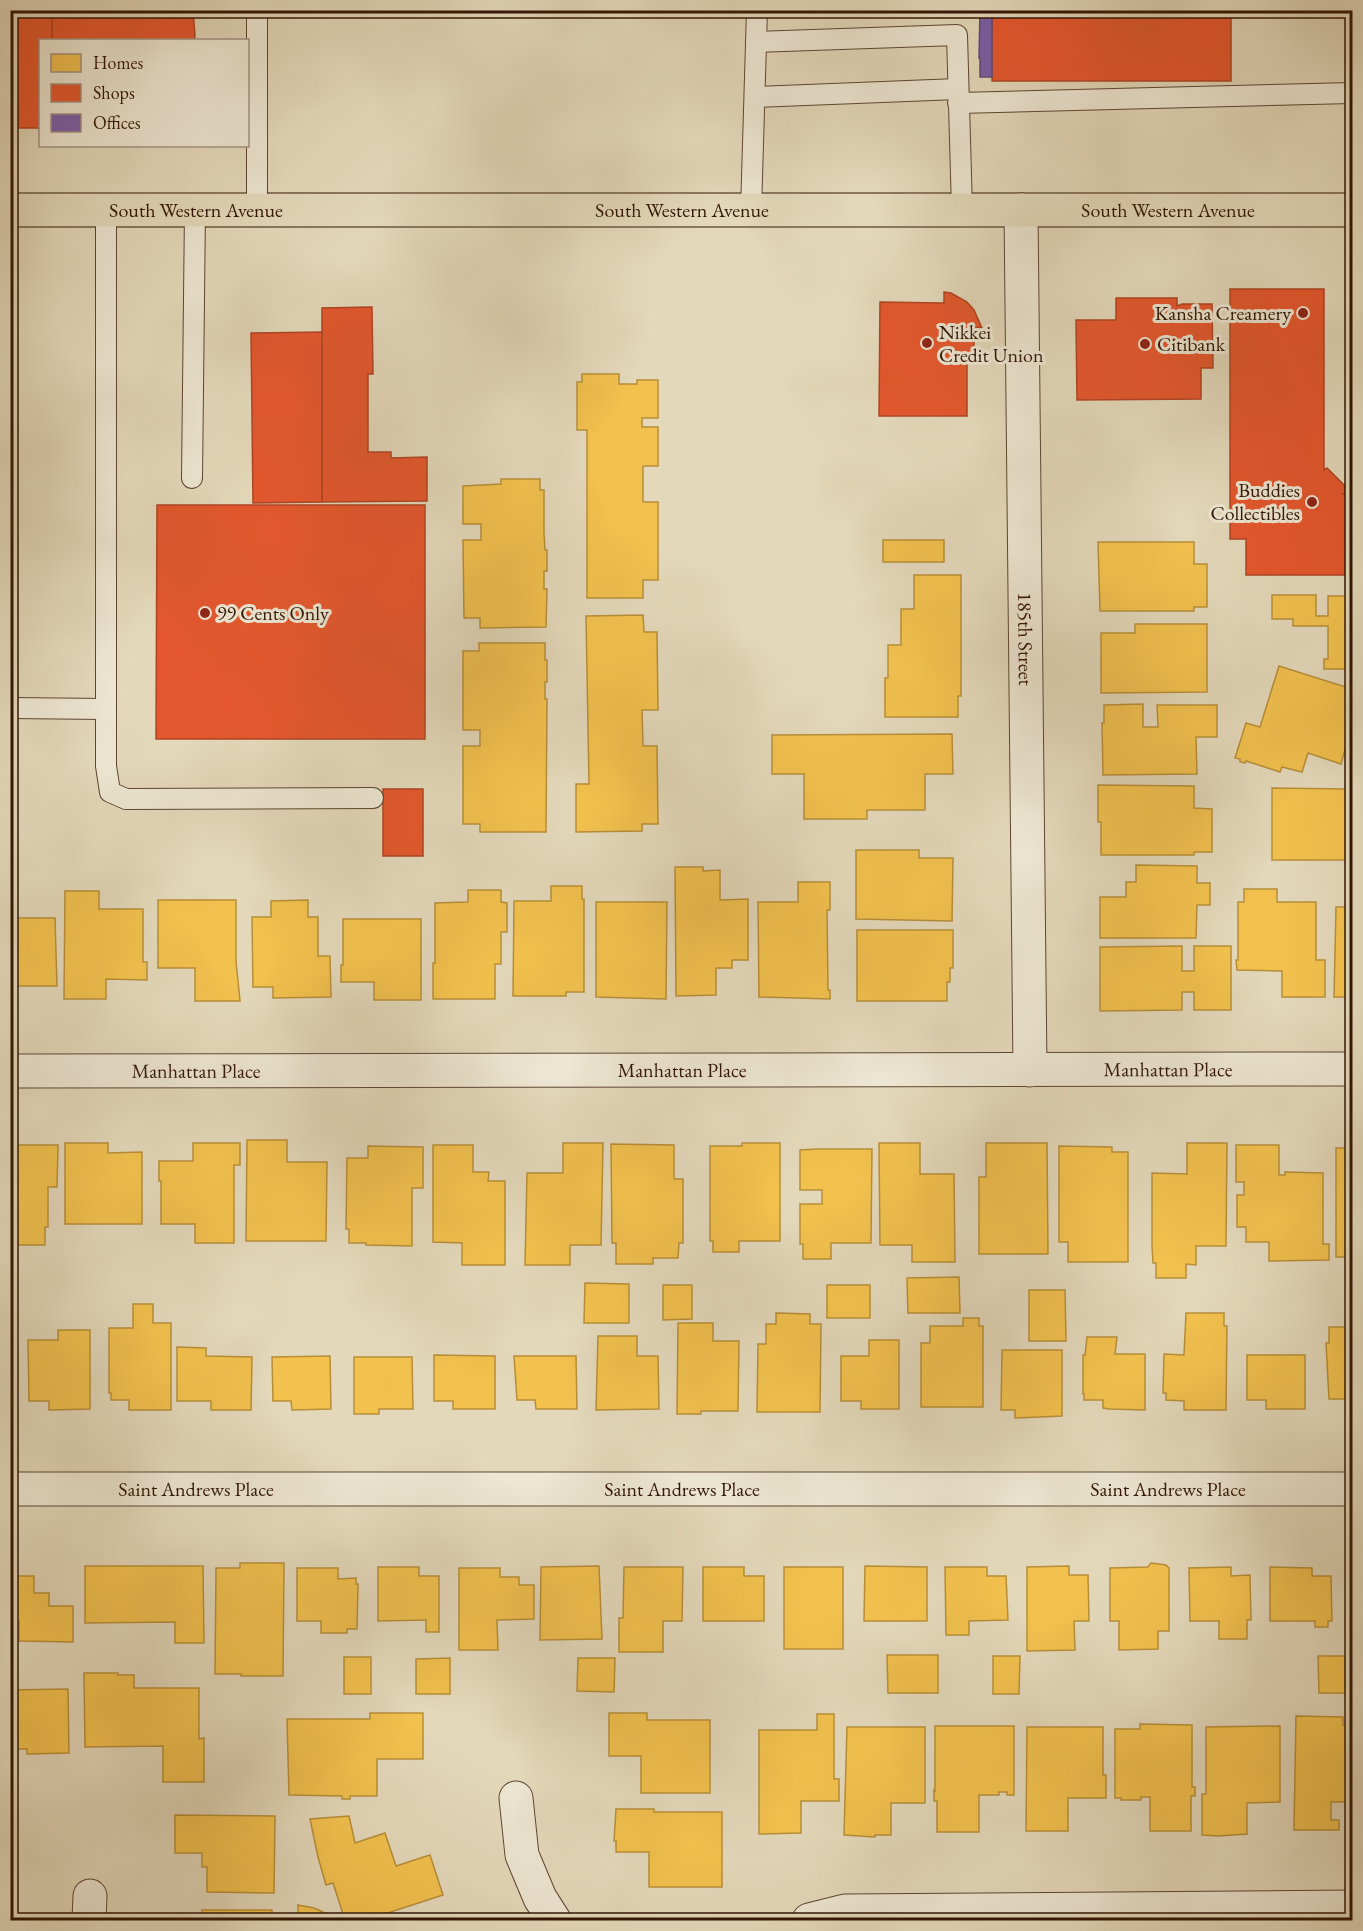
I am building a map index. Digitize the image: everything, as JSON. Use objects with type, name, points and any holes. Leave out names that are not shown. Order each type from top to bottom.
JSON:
[{"type":"main road","name":"South Western Avenue","points":[[10,210],[1353,210]]},
{"type":"street","name":"185th Street","points":[[1021,210],[1030,1070]]},
{"type":"street","name":"Manhattan Place","points":[[10,1071],[1353,1069]]},
{"type":"street","name":"Saint Andrews Place","points":[[10,1489],[1353,1489]]},
{"type":"street","points":[[516,1798],[522,1855],[540,1898],[554,1920]]},
{"type":"street","points":[[809,1920],[845,1911],[910,1915],[1353,1907]]},
{"type":"lane","points":[[257,10],[257,209]]},
{"type":"lane","points":[[751,211],[757,10]]},
{"type":"lane","points":[[756,42],[957,35],[962,210]]},
{"type":"lane","points":[[756,97],[1353,93]]},
{"type":"lane","points":[[192,478],[195,209]]},
{"type":"lane","points":[[106,210],[106,766],[110,792],[126,799],[372,798]]},
{"type":"lane","points":[[10,708],[106,709]]},
{"type":"building: Homes","points":[[582,374],[619,374],[619,384],[637,384],[637,380],[658,380],[658,418],[642,418],[642,427],[658,427],[658,466],[643,466],[643,502],[658,502],[658,580],[643,580],[643,598],[587,598],[587,430],[577,430],[577,382],[582,382]]},
{"type":"building: Homes","points":[[501,479],[540,479],[540,490],[544,490],[544,533],[545,550],[547,550],[547,571],[544,571],[544,589],[547,589],[546,627],[480,628],[480,618],[464,618],[463,540],[481,540],[481,524],[463,524],[463,486],[501,484]]},
{"type":"building: Homes","points":[[883,540],[944,540],[944,562],[883,562]]},
{"type":"building: Homes","points":[[1098,542],[1194,542],[1194,564],[1207,564],[1207,607],[1194,607],[1194,611],[1100,611]]},
{"type":"building: Homes","points":[[914,575],[961,575],[961,696],[958,696],[958,717],[885,717],[888,645],[901,645],[901,609],[914,609]]},
{"type":"building: Homes","points":[[1272,595],[1316,595],[1316,616],[1328,616],[1328,596],[1352,596],[1352,669],[1324,669],[1324,659],[1328,659],[1328,626],[1293,626],[1293,619],[1272,619]]},
{"type":"building: Homes","points":[[643,615],[644,632],[657,632],[658,710],[642,710],[643,746],[657,746],[658,824],[642,824],[642,831],[576,832],[576,784],[589,784],[586,616]]},
{"type":"building: Homes","points":[[1135,624],[1207,624],[1207,692],[1101,693],[1101,633],[1135,633]]},
{"type":"building: Homes","points":[[479,643],[545,643],[545,660],[547,660],[547,682],[545,682],[545,699],[547,699],[546,832],[480,832],[480,824],[463,824],[463,746],[480,746],[480,730],[463,730],[463,651],[479,651]]},
{"type":"building: Homes","points":[[1279,666],[1352,689],[1352,744],[1347,742],[1341,764],[1308,753],[1302,772],[1282,767],[1280,772],[1246,761],[1245,763],[1240,762],[1240,759],[1235,758],[1246,723],[1260,727]]},
{"type":"building: Homes","points":[[1143,704],[1143,727],[1158,727],[1157,705],[1217,705],[1217,737],[1196,737],[1197,774],[1103,775],[1104,705]]},
{"type":"building: Homes","points":[[952,734],[953,774],[925,774],[925,810],[867,810],[867,819],[804,819],[804,774],[772,774],[772,735]]},
{"type":"building: Homes","points":[[1098,785],[1194,786],[1194,808],[1212,809],[1212,852],[1194,852],[1194,855],[1101,855]]},
{"type":"building: Homes","points":[[1349,785],[1352,785],[1352,860],[1272,860],[1272,788],[1348,789]]},
{"type":"building: Homes","points":[[856,850],[919,850],[919,858],[953,858],[952,921],[856,919]]},
{"type":"building: Homes","points":[[1136,865],[1197,866],[1197,883],[1210,883],[1210,905],[1197,905],[1196,938],[1100,938],[1100,897],[1126,897],[1126,882],[1136,882]]},
{"type":"building: Homes","points":[[675,867],[703,867],[703,871],[720,870],[720,900],[748,899],[748,960],[732,960],[732,968],[716,968],[716,995],[676,996]]},
{"type":"building: Homes","points":[[798,882],[830,882],[830,910],[827,910],[830,999],[759,997],[758,902],[798,902]]},
{"type":"building: Homes","points":[[551,886],[582,886],[584,992],[566,992],[566,996],[513,996],[514,901],[551,901]]},
{"type":"building: Homes","points":[[1244,889],[1277,889],[1277,902],[1316,902],[1316,960],[1325,960],[1325,997],[1282,997],[1282,971],[1237,970],[1238,902],[1244,902]]},
{"type":"building: Homes","points":[[468,890],[501,890],[501,902],[507,903],[507,932],[501,932],[501,964],[495,964],[495,999],[433,999],[435,903],[468,902]]},
{"type":"building: Homes","points":[[65,891],[99,891],[99,909],[143,909],[143,962],[147,962],[147,980],[106,979],[106,999],[64,999]]},
{"type":"building: Homes","points":[[158,900],[236,900],[236,961],[240,1001],[195,1001],[195,968],[158,968]]},
{"type":"building: Homes","points":[[308,900],[308,917],[318,917],[318,956],[330,956],[331,997],[273,998],[273,987],[253,987],[252,917],[271,917],[271,901]]},
{"type":"building: Homes","points":[[596,902],[667,902],[666,999],[596,997]]},
{"type":"building: Homes","points":[[1336,907],[1352,907],[1352,997],[1334,997]]},
{"type":"building: Homes","points":[[10,918],[55,918],[57,986],[12,986],[12,980],[10,980]]},
{"type":"building: Homes","points":[[343,919],[421,919],[421,1000],[374,1000],[374,982],[341,982]]},
{"type":"building: Homes","points":[[857,930],[953,930],[953,968],[950,968],[950,982],[947,982],[947,1001],[857,1001]]},
{"type":"building: Homes","points":[[1182,946],[1182,971],[1194,971],[1194,946],[1231,946],[1231,1010],[1194,1010],[1194,992],[1182,992],[1182,1010],[1100,1011],[1100,947]]},
{"type":"building: Homes","points":[[247,1140],[287,1140],[287,1162],[327,1162],[326,1241],[246,1241]]},
{"type":"building: Homes","points":[[65,1143],[108,1143],[108,1153],[142,1152],[142,1224],[65,1224]]},
{"type":"building: Homes","points":[[193,1143],[240,1143],[240,1165],[234,1165],[234,1243],[195,1243],[195,1224],[161,1224],[159,1161],[193,1161]]},
{"type":"building: Homes","points":[[563,1143],[603,1143],[601,1245],[570,1245],[570,1265],[525,1265],[527,1173],[563,1173]]},
{"type":"building: Homes","points":[[742,1143],[780,1143],[780,1241],[739,1241],[739,1252],[713,1252],[713,1241],[710,1241],[710,1146],[742,1146]]},
{"type":"building: Homes","points":[[879,1143],[920,1143],[920,1174],[954,1174],[955,1262],[912,1262],[912,1245],[880,1245]]},
{"type":"building: Homes","points":[[986,1143],[1047,1143],[1048,1254],[979,1254],[979,1177],[986,1177]]},
{"type":"building: Homes","points":[[1187,1143],[1227,1143],[1226,1246],[1196,1246],[1196,1265],[1186,1264],[1186,1278],[1156,1278],[1156,1263],[1153,1263],[1152,1246],[1152,1173],[1187,1174]]},
{"type":"building: Homes","points":[[611,1144],[674,1145],[674,1179],[683,1179],[683,1243],[679,1243],[678,1258],[653,1258],[653,1264],[616,1264],[616,1243],[612,1243]]},
{"type":"building: Homes","points":[[10,1145],[58,1145],[57,1187],[48,1187],[48,1227],[45,1227],[45,1245],[10,1245]]},
{"type":"building: Homes","points":[[433,1145],[473,1145],[473,1172],[489,1172],[488,1181],[505,1181],[505,1265],[462,1265],[462,1243],[433,1242]]},
{"type":"building: Homes","points":[[1236,1145],[1279,1145],[1279,1175],[1285,1175],[1285,1172],[1323,1173],[1323,1244],[1329,1244],[1329,1260],[1269,1261],[1269,1242],[1246,1242],[1246,1227],[1237,1227],[1237,1195],[1244,1195],[1244,1182],[1236,1182]]},
{"type":"building: Homes","points":[[368,1146],[423,1147],[423,1188],[412,1188],[412,1246],[349,1243],[349,1229],[346,1229],[347,1158],[368,1158]]},
{"type":"building: Homes","points":[[1059,1146],[1112,1147],[1112,1152],[1128,1152],[1128,1262],[1068,1262],[1068,1242],[1059,1242]]},
{"type":"building: Homes","points":[[1336,1148],[1352,1148],[1352,1257],[1336,1257]]},
{"type":"building: Homes","points":[[872,1149],[871,1243],[831,1243],[831,1259],[803,1259],[803,1244],[800,1244],[800,1204],[822,1204],[822,1190],[800,1190],[800,1150]]},
{"type":"building: Homes","points":[[959,1277],[960,1313],[908,1313],[907,1278]]},
{"type":"building: Homes","points":[[585,1283],[629,1284],[629,1323],[584,1323]]},
{"type":"building: Homes","points":[[663,1285],[692,1285],[692,1319],[663,1320]]},
{"type":"building: Homes","points":[[827,1285],[870,1285],[870,1318],[827,1318]]},
{"type":"building: Homes","points":[[1029,1290],[1065,1290],[1066,1341],[1029,1341]]},
{"type":"building: Homes","points":[[133,1304],[153,1304],[153,1323],[171,1323],[171,1410],[129,1410],[129,1400],[111,1400],[111,1393],[109,1393],[109,1328],[133,1328]]},
{"type":"building: Homes","points":[[776,1313],[810,1314],[810,1324],[821,1324],[820,1412],[757,1412],[758,1344],[766,1344],[766,1324],[776,1324]]},
{"type":"building: Homes","points":[[1186,1313],[1224,1313],[1224,1326],[1227,1326],[1226,1410],[1184,1410],[1184,1401],[1166,1400],[1166,1393],[1163,1393],[1164,1354],[1184,1355]]},
{"type":"building: Homes","points":[[963,1318],[979,1318],[979,1326],[983,1326],[983,1407],[921,1407],[921,1343],[930,1343],[930,1326],[963,1326]]},
{"type":"building: Homes","points":[[678,1323],[713,1323],[713,1341],[739,1341],[738,1411],[701,1411],[701,1414],[677,1414]]},
{"type":"building: Homes","points":[[1329,1327],[1352,1327],[1352,1409],[1348,1409],[1348,1399],[1329,1399],[1326,1343],[1329,1343]]},
{"type":"building: Homes","points":[[58,1330],[90,1330],[90,1409],[49,1410],[49,1401],[29,1401],[28,1340],[58,1340]]},
{"type":"building: Homes","points":[[598,1336],[637,1336],[637,1356],[658,1356],[659,1409],[596,1410]]},
{"type":"building: Homes","points":[[1087,1337],[1117,1337],[1115,1354],[1145,1354],[1145,1410],[1109,1409],[1103,1408],[1103,1400],[1084,1400],[1083,1355],[1085,1355]]},
{"type":"building: Homes","points":[[869,1340],[899,1340],[899,1409],[861,1409],[861,1401],[841,1401],[841,1356],[869,1356]]},
{"type":"building: Homes","points":[[177,1347],[206,1348],[206,1356],[252,1357],[251,1410],[211,1410],[211,1401],[177,1401]]},
{"type":"building: Homes","points":[[1002,1350],[1062,1350],[1062,1416],[1015,1418],[1015,1410],[1001,1410]]},
{"type":"building: Homes","points":[[434,1355],[495,1356],[495,1409],[453,1409],[453,1401],[434,1401]]},
{"type":"building: Homes","points":[[1247,1355],[1305,1355],[1305,1409],[1266,1409],[1266,1400],[1247,1400]]},
{"type":"building: Homes","points":[[330,1356],[331,1409],[292,1410],[291,1401],[273,1401],[272,1357]]},
{"type":"building: Homes","points":[[514,1356],[576,1356],[577,1409],[536,1409],[535,1400],[517,1400]]},
{"type":"building: Homes","points":[[354,1357],[412,1357],[413,1409],[379,1409],[379,1414],[354,1414]]},
{"type":"building: Homes","points":[[240,1563],[284,1563],[283,1676],[215,1674],[216,1568],[240,1568]]},
{"type":"building: Homes","points":[[1151,1563],[1166,1565],[1169,1568],[1169,1631],[1158,1631],[1158,1649],[1119,1650],[1119,1621],[1110,1621],[1110,1568],[1148,1567]]},
{"type":"building: Homes","points":[[85,1566],[203,1566],[204,1643],[175,1643],[175,1622],[85,1623]]},
{"type":"building: Homes","points":[[599,1566],[602,1639],[540,1640],[541,1567]]},
{"type":"building: Homes","points":[[865,1566],[927,1567],[927,1621],[864,1621]]},
{"type":"building: Homes","points":[[1069,1566],[1069,1575],[1088,1575],[1089,1621],[1074,1621],[1075,1650],[1027,1651],[1027,1567]]},
{"type":"building: Homes","points":[[378,1567],[419,1567],[419,1576],[439,1576],[439,1632],[426,1632],[426,1620],[378,1621]]},
{"type":"building: Homes","points":[[624,1567],[683,1567],[682,1621],[663,1621],[663,1652],[619,1652],[619,1618],[623,1618]]},
{"type":"building: Homes","points":[[703,1567],[744,1567],[744,1576],[764,1576],[764,1621],[703,1621]]},
{"type":"building: Homes","points":[[784,1567],[843,1567],[843,1649],[784,1649]]},
{"type":"building: Homes","points":[[945,1567],[987,1567],[987,1576],[1006,1576],[1008,1620],[969,1621],[969,1635],[946,1635]]},
{"type":"building: Homes","points":[[1231,1567],[1231,1576],[1250,1575],[1251,1620],[1247,1620],[1247,1639],[1219,1639],[1219,1621],[1190,1621],[1189,1568]]},
{"type":"building: Homes","points":[[1270,1567],[1312,1568],[1312,1576],[1331,1576],[1332,1621],[1328,1621],[1328,1627],[1315,1627],[1315,1621],[1270,1621]]},
{"type":"building: Homes","points":[[10,1568],[13,1568],[13,1576],[34,1576],[34,1593],[49,1593],[49,1606],[73,1606],[73,1642],[19,1641],[19,1621],[10,1621]]},
{"type":"building: Homes","points":[[297,1568],[338,1568],[338,1579],[356,1578],[356,1584],[358,1584],[357,1629],[347,1629],[347,1633],[321,1633],[321,1621],[297,1621]]},
{"type":"building: Homes","points":[[459,1568],[500,1568],[500,1577],[519,1577],[519,1585],[534,1585],[534,1619],[497,1620],[498,1650],[459,1650]]},
{"type":"building: Homes","points":[[887,1655],[938,1655],[938,1693],[888,1693]]},
{"type":"building: Homes","points":[[993,1656],[1020,1656],[1019,1694],[993,1694]]},
{"type":"building: Homes","points":[[1318,1656],[1345,1656],[1345,1693],[1319,1693]]},
{"type":"building: Homes","points":[[344,1657],[371,1657],[371,1694],[344,1694]]},
{"type":"building: Homes","points":[[450,1658],[450,1694],[416,1694],[416,1659]]},
{"type":"building: Homes","points":[[578,1658],[615,1658],[614,1692],[577,1691]]},
{"type":"building: Homes","points":[[84,1673],[134,1675],[134,1688],[199,1688],[199,1739],[204,1738],[204,1782],[163,1782],[163,1746],[85,1747]]},
{"type":"building: Homes","points":[[68,1689],[69,1753],[27,1754],[27,1749],[10,1749],[10,1690]]},
{"type":"building: Homes","points":[[370,1713],[423,1713],[423,1759],[377,1759],[377,1796],[350,1796],[350,1799],[342,1799],[342,1796],[289,1795],[287,1719],[370,1719]]},
{"type":"building: Homes","points":[[609,1713],[647,1713],[647,1720],[710,1720],[710,1793],[641,1793],[641,1756],[609,1756]]},
{"type":"building: Homes","points":[[817,1714],[834,1714],[834,1779],[839,1779],[839,1801],[801,1801],[801,1833],[759,1834],[759,1730],[817,1730]]},
{"type":"building: Homes","points":[[1296,1716],[1343,1717],[1343,1725],[1352,1725],[1352,1802],[1331,1802],[1331,1820],[1339,1820],[1339,1830],[1294,1830]]},
{"type":"building: Homes","points":[[1140,1724],[1192,1725],[1192,1787],[1195,1787],[1195,1796],[1191,1796],[1191,1831],[1150,1831],[1150,1797],[1141,1797],[1141,1800],[1115,1798],[1115,1729],[1140,1729]]},
{"type":"building: Homes","points":[[935,1726],[1014,1726],[1014,1795],[999,1792],[999,1795],[979,1795],[979,1832],[937,1832],[937,1801],[934,1801]]},
{"type":"building: Homes","points":[[1280,1726],[1280,1802],[1247,1803],[1247,1834],[1202,1835],[1202,1794],[1206,1794],[1206,1727]]},
{"type":"building: Homes","points":[[847,1727],[925,1727],[925,1803],[891,1803],[891,1835],[875,1835],[875,1837],[844,1835]]},
{"type":"building: Homes","points":[[1027,1727],[1103,1727],[1103,1775],[1106,1775],[1106,1798],[1068,1798],[1068,1831],[1026,1831]]},
{"type":"building: Homes","points":[[616,1809],[654,1809],[654,1812],[722,1812],[722,1887],[649,1887],[649,1852],[616,1852],[616,1841],[614,1841]]},
{"type":"building: Homes","points":[[175,1815],[275,1816],[274,1893],[207,1892],[207,1867],[202,1867],[202,1853],[175,1853]]},
{"type":"building: Homes","points":[[349,1816],[355,1843],[385,1833],[396,1866],[430,1855],[443,1895],[366,1920],[345,1920],[333,1883],[326,1885],[310,1819]]},
{"type":"building: Homes","points":[[298,1905],[314,1908],[332,1920],[298,1920]]},
{"type":"building: Homes","points":[[202,1910],[272,1910],[272,1920],[202,1920]]},
{"type":"building: Shops","points":[[10,10],[52,10],[52,39],[39,39],[39,128],[10,128]]},
{"type":"building: Shops","points":[[52,10],[193,10],[194,39],[52,39]]},
{"type":"building: Shops","points":[[992,10],[1231,10],[1231,81],[992,81]]},
{"type":"building: Shops","points":[[1230,289],[1324,289],[1324,470],[1327,468],[1348,489],[1343,494],[1352,494],[1352,575],[1246,575],[1246,539],[1230,539]]},
{"type":"building: Shops","name":"Nikkei Credit Union","points":[[944,292],[951,293],[967,302],[974,310],[982,328],[974,327],[974,358],[967,358],[967,416],[879,416],[880,302],[944,303]]},
{"type":"building: Shops","name":"Citibank","points":[[1116,298],[1177,298],[1177,306],[1212,304],[1213,368],[1201,368],[1201,399],[1077,400],[1076,320],[1116,320]]},
{"type":"building: Shops","points":[[372,307],[373,374],[368,374],[368,452],[391,452],[391,458],[427,457],[427,501],[322,502],[322,308]]},
{"type":"building: Shops","points":[[322,332],[322,502],[253,503],[251,333]]},
{"type":"building: Shops","points":[[157,505],[425,505],[425,739],[156,739]]},
{"type":"building: Shops","points":[[383,789],[423,789],[423,856],[383,856]]},
{"type":"building: Offices","points":[[980,10],[992,10],[992,77],[980,77]]},
{"type":"place","name":"Kansha Creamery","points":[[1303,313]]},
{"type":"place","name":"Nikkei Credit Union","points":[[927,343]]},
{"type":"place","name":"Citibank","points":[[1145,344]]},
{"type":"place","name":"Buddies Collectibles","points":[[1312,502]]},
{"type":"place","name":"99 Cents Only","points":[[205,613]]}]
